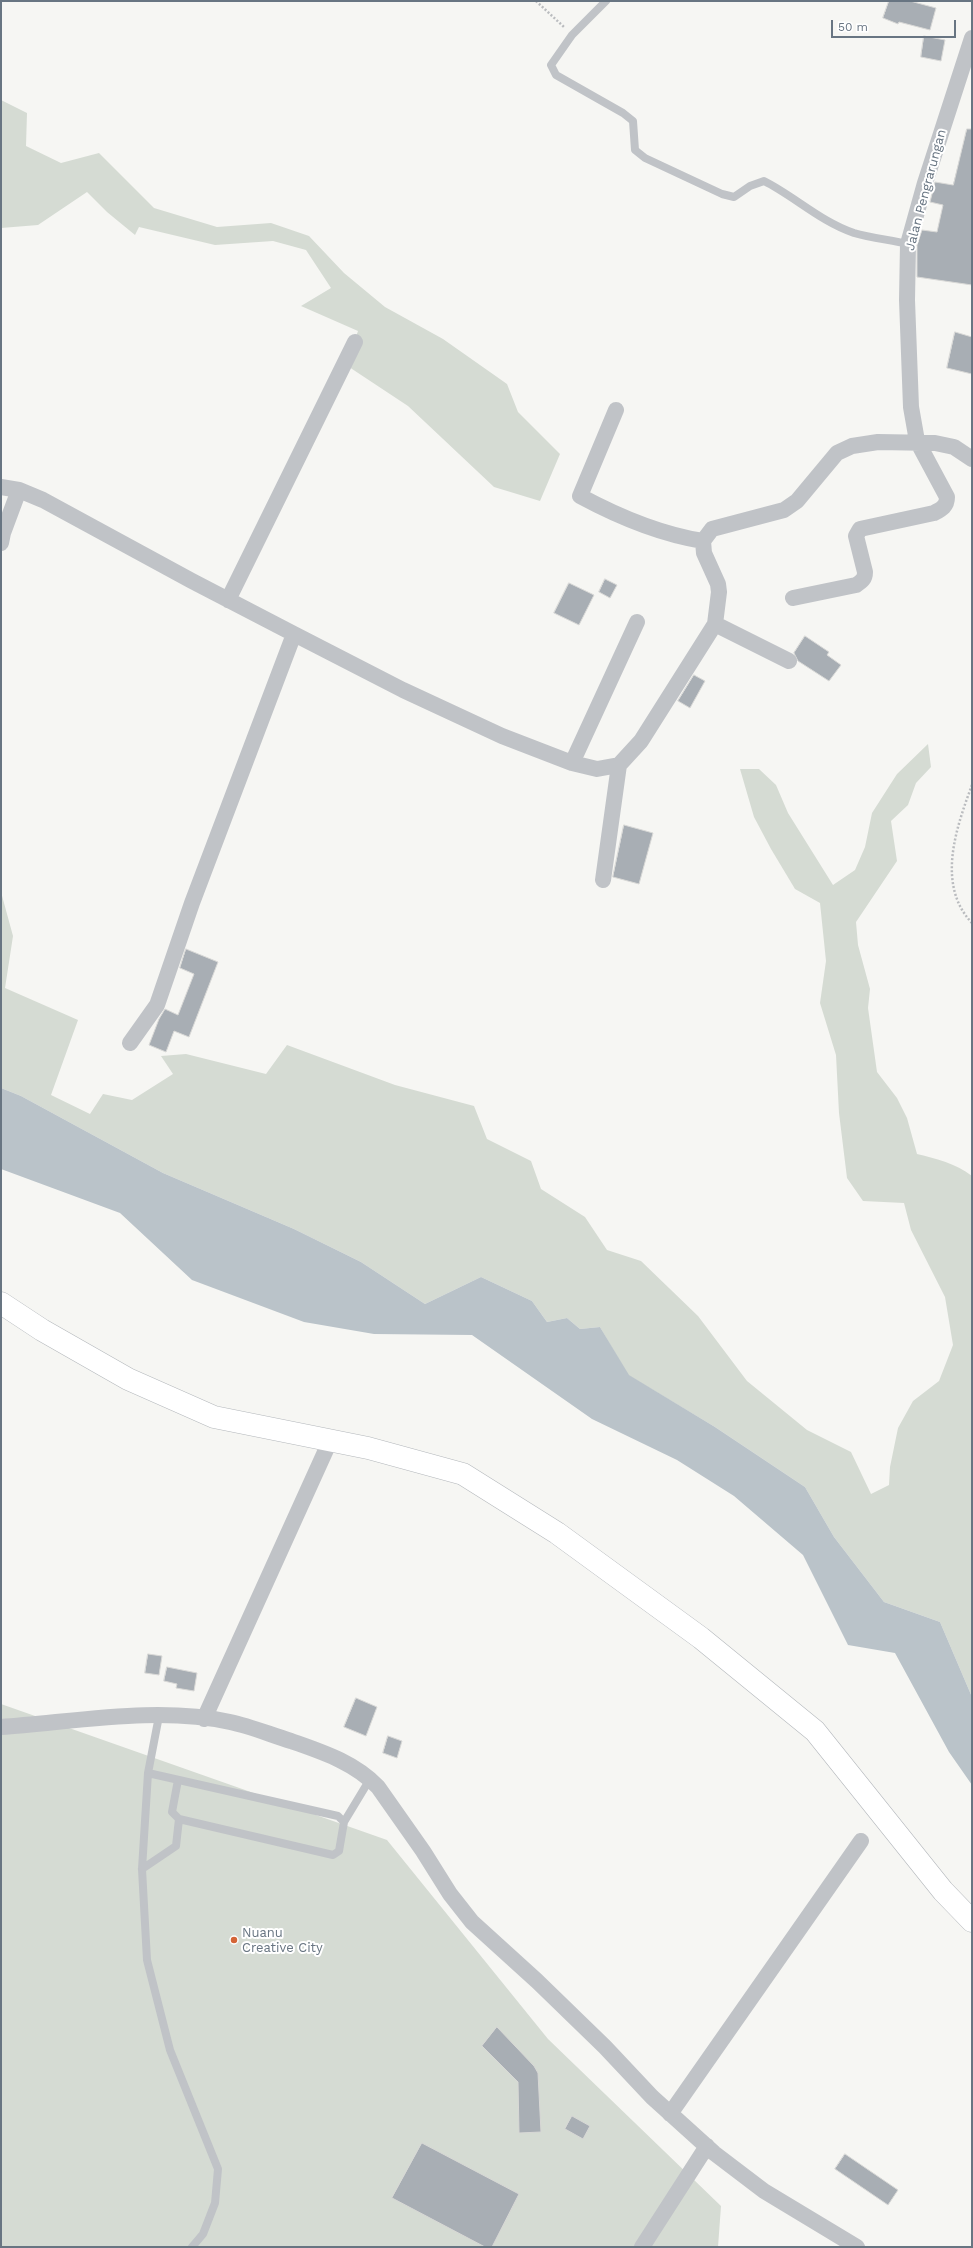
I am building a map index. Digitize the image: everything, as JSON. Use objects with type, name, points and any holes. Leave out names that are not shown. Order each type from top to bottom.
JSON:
[{"type":"street","name":"Jalan Pengrarungan","points":[[794,598],[856,585],[862,582],[865,572],[856,536],[860,529],[934,513],[946,506],[947,497],[917,441],[912,407],[906,300],[908,244],[926,182],[972,38]]},
{"type":"street","points":[[228,600],[355,342]]},
{"type":"street","points":[[616,410],[580,496],[615,515],[675,537],[703,541]]},
{"type":"street","points":[[603,880],[619,765],[641,741],[715,624],[719,592],[718,584],[704,553],[703,541],[712,529],[784,510],[797,501],[837,453],[844,449],[878,442],[917,441],[954,447],[972,459]]},
{"type":"street","points":[[1,486],[19,490],[75,516],[228,600],[403,690],[502,736],[572,763],[597,769],[619,765]]},
{"type":"street","points":[[1,542],[19,490]]},
{"type":"street","points":[[572,763],[637,622]]},
{"type":"street","points":[[715,624],[789,661]]},
{"type":"street","points":[[130,1043],[158,1005],[192,903],[294,634]]},
{"type":"street","points":[[1,1303],[42,1330],[128,1379],[214,1417],[368,1448],[464,1474],[557,1533],[701,1638],[815,1731],[943,1891],[972,1921]]},
{"type":"street","points":[[204,1719],[330,1441]]},
{"type":"street","points":[[1,1727],[88,1718],[177,1715],[230,1722],[338,1758],[370,1779],[423,1850],[450,1894],[472,1922],[537,1981],[670,2114],[707,2146],[764,2191],[857,2247]]},
{"type":"street","points":[[670,2114],[861,1841]]},
{"type":"street","points":[[642,2247],[707,2146]]},
{"type":"lane","points":[[606,1],[572,35],[551,65],[556,76],[623,113],[633,121],[635,150],[645,158],[722,194],[734,197],[750,186],[764,181],[785,192],[804,207],[853,233],[908,244]]},
{"type":"lane","points":[[159,1716],[148,1774],[142,1869],[147,1960],[170,2050],[218,2169],[215,2202],[203,2234],[192,2247]]},
{"type":"lane","points":[[148,1774],[338,1816],[344,1822]]},
{"type":"lane","points":[[178,1780],[172,1812],[179,1819],[333,1855],[339,1851],[344,1822],[370,1779]]},
{"type":"lane","points":[[142,1869],[176,1846],[179,1819]]},
{"type":"path","points":[[536,1],[572,35]]},
{"type":"path","points":[[972,785],[960,816],[952,864],[953,891],[964,914],[972,923]]},
{"type":"shaded area","points":[[1,100],[27,113],[26,146],[61,163],[99,153],[154,208],[217,227],[271,223],[309,236],[344,273],[385,307],[443,339],[507,384],[518,412],[560,454],[540,501],[494,487],[408,406],[346,365],[358,331],[301,306],[331,288],[306,250],[273,241],[215,245],[139,227],[135,235],[107,212],[87,192],[38,225],[1,228]]},
{"type":"shaded area","points":[[928,744],[931,767],[916,783],[908,805],[891,821],[897,861],[856,922],[858,945],[870,989],[868,1008],[877,1072],[897,1098],[907,1118],[917,1154],[952,1165],[972,1176],[972,1697],[940,1622],[884,1602],[834,1537],[805,1487],[715,1427],[628,1375],[600,1327],[580,1329],[567,1318],[547,1322],[532,1301],[481,1277],[425,1304],[361,1262],[294,1229],[163,1173],[21,1096],[1,1088],[1,892],[13,936],[5,988],[78,1020],[51,1095],[90,1114],[103,1094],[132,1100],[173,1074],[161,1056],[186,1054],[266,1074],[287,1045],[395,1085],[474,1106],[487,1139],[531,1161],[541,1189],[585,1217],[607,1250],[641,1261],[698,1316],[747,1381],[807,1430],[851,1452],[871,1494],[889,1485],[890,1467],[898,1428],[913,1401],[939,1381],[953,1345],[945,1297],[911,1230],[904,1203],[863,1201],[847,1178],[839,1113],[836,1055],[820,1003],[826,961],[820,903],[795,889],[771,849],[754,817],[740,769],[759,769],[776,785],[788,813],[833,885],[855,870],[865,847],[872,813],[897,774]]},
{"type":"shaded area","points":[[1,1088],[21,1096],[163,1173],[294,1229],[361,1262],[425,1304],[481,1277],[532,1301],[547,1322],[567,1318],[580,1329],[600,1327],[629,1375],[715,1427],[805,1487],[834,1537],[884,1602],[940,1622],[972,1697],[972,1785],[949,1752],[895,1653],[848,1645],[803,1555],[734,1496],[677,1460],[592,1419],[472,1335],[374,1334],[304,1322],[192,1280],[120,1213],[1,1169]]},
{"type":"shaded area","name":"Nuanu Creative City","points":[[1,1704],[387,1840],[548,2039],[721,2206],[718,2247],[1,2247]]},
{"type":"building","points":[[889,1],[910,1],[936,8],[930,30],[899,22],[898,24],[883,18]]},
{"type":"building","points":[[924,36],[945,40],[941,61],[921,57]]},
{"type":"building","points":[[967,129],[972,129],[972,285],[917,277],[917,245],[922,230],[937,232],[943,205],[930,202],[935,182],[953,185]]},
{"type":"building","points":[[955,332],[972,337],[972,374],[947,368]]},
{"type":"building","points":[[605,579],[617,585],[610,598],[599,592]]},
{"type":"building","points":[[569,583],[594,595],[579,625],[554,613]]},
{"type":"building","points":[[805,636],[829,652],[827,655],[841,665],[829,681],[798,661],[794,653]]},
{"type":"building","points":[[694,675],[705,681],[690,708],[678,701]]},
{"type":"building","points":[[624,825],[653,833],[639,884],[613,877]]},
{"type":"building","points":[[186,949],[218,962],[189,1037],[174,1031],[166,1052],[149,1045],[159,1019],[165,1009],[178,1015],[194,974],[180,968]]},
{"type":"building","points":[[148,1654],[162,1656],[159,1675],[145,1673]]},
{"type":"building","points":[[167,1667],[197,1673],[194,1691],[176,1688],[177,1684],[164,1681]]},
{"type":"building","points":[[356,1698],[377,1707],[366,1736],[344,1727]]},
{"type":"building","points":[[388,1736],[402,1741],[397,1758],[383,1753]]},
{"type":"building","points":[[497,2027],[534,2066],[538,2073],[541,2132],[519,2133],[518,2082],[482,2046]]},
{"type":"building","points":[[572,2116],[590,2126],[583,2139],[565,2129]]},
{"type":"building","points":[[422,2143],[519,2194],[492,2247],[485,2247],[392,2198]]},
{"type":"building","points":[[845,2154],[898,2190],[888,2205],[835,2169]]},
{"type":"place","name":"Nuanu Creative City","points":[[234,1940]]}]
